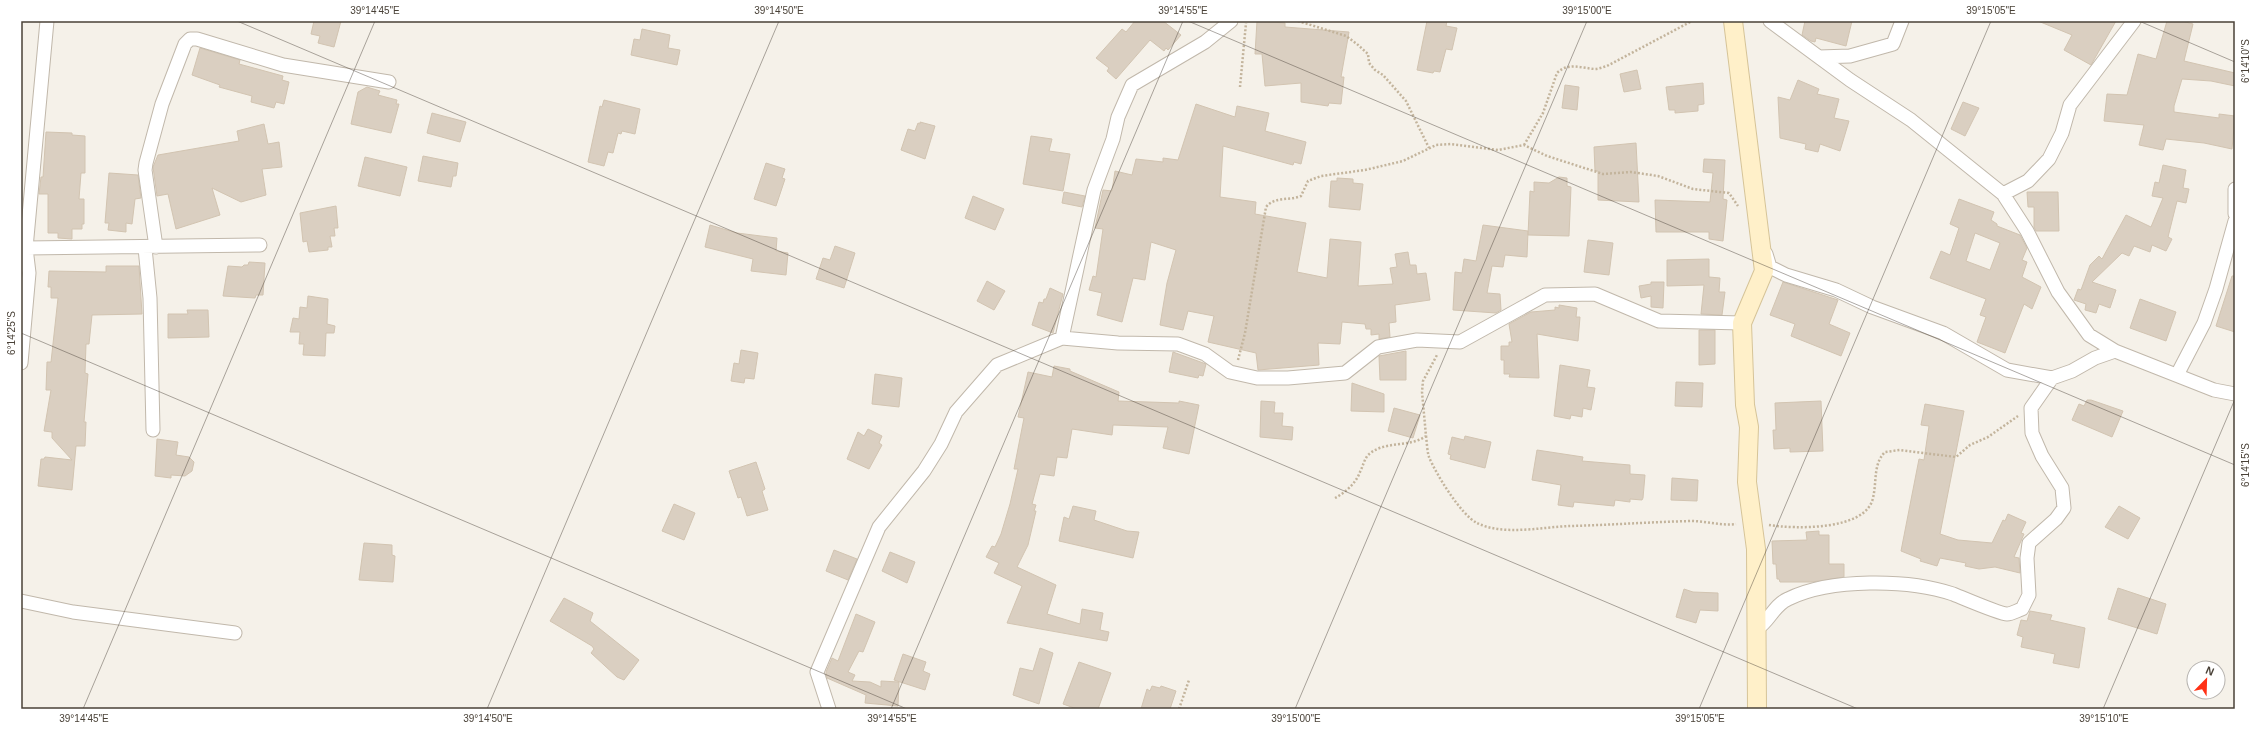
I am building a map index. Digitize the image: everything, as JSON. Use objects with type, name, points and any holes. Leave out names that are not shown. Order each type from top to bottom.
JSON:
[{"type":"main road","points":[[1733,21],[1764,271],[1742,323],[1745,405],[1749,427],[1747,482],[1756,549],[1758,628],[1757,709]]},
{"type":"street","points":[[21,363],[26,248],[46,21]]},
{"type":"street","points":[[1062,338],[1094,190],[1118,117],[1132,85],[1205,42],[1231,21]]},
{"type":"street","points":[[1770,21],[1850,80],[1911,120],[2003,194],[2027,231],[2058,292],[2089,336],[2115,351],[2214,390],[2235,394]]},
{"type":"street","points":[[1819,57],[1850,56],[1892,44],[1902,21]]},
{"type":"street","points":[[2003,194],[2028,181],[2049,159],[2062,133],[2070,105],[2134,21]]},
{"type":"street","points":[[153,430],[150,298],[151,247],[145,170],[162,104],[186,44],[190,39],[197,39],[283,65],[389,82]]},
{"type":"street","points":[[2235,189],[2235,214]]},
{"type":"street","points":[[2177,375],[2204,323],[2216,290],[2235,221]]},
{"type":"street","points":[[1760,237],[1770,267],[1786,275],[1836,290],[1872,307],[1943,333],[2007,370],[2052,378],[2072,371],[2095,358],[2115,351]]},
{"type":"street","points":[[26,248],[260,245]]},
{"type":"street","points":[[829,709],[817,672],[879,527],[924,471],[941,444],[956,412],[997,365],[1062,338],[1118,343],[1178,344],[1205,354],[1234,373],[1257,378],[1288,378],[1345,373],[1378,347],[1417,340],[1460,342],[1545,296],[1595,294],[1659,321],[1742,323]]},
{"type":"street","points":[[1758,628],[1768,621],[1773,610],[1787,599],[1810,592],[1847,584],[1895,583],[1943,591],[2007,614],[2022,609],[2029,595],[2027,558],[2028,544],[2056,519],[2064,508],[2062,488],[2042,456],[2032,433],[2031,408],[2052,378]]},
{"type":"street","points":[[21,601],[73,612],[235,633]]},
{"type":"path","points":[[1240,87],[1246,21]]},
{"type":"path","points":[[1298,21],[1346,36],[1368,54],[1369,63],[1375,70],[1383,75],[1406,101],[1429,148]]},
{"type":"path","points":[[1524,145],[1543,113],[1557,73],[1562,68],[1574,66],[1595,69],[1608,66],[1692,21]]},
{"type":"path","points":[[1234,373],[1245,333],[1266,207],[1270,202],[1277,200],[1292,200],[1301,196],[1308,181],[1312,179],[1403,161],[1429,148],[1451,144],[1498,150],[1524,145],[1547,156],[1603,174],[1632,172],[1658,176],[1693,189],[1729,193],[1743,212]]},
{"type":"path","points":[[1460,342],[1436,355],[1422,381],[1429,455],[1434,469],[1458,505],[1476,523],[1501,528],[1532,531],[1568,526],[1692,521],[1728,525],[1753,522],[1782,527],[1820,526],[1852,521],[1867,510],[1873,499],[1879,458],[1885,452],[1900,450],[1956,457],[1970,445],[1988,438],[2031,408]]},
{"type":"path","points":[[1335,498],[1345,493],[1353,483],[1368,455],[1378,449],[1404,442],[1419,442],[1426,436]]},
{"type":"path","points":[[1179,709],[1189,680]]},
{"type":"building","points":[[314,21],[341,21],[334,47],[318,43],[320,36],[311,34]]},
{"type":"building","points":[[1135,21],[1163,21],[1181,35],[1168,50],[1166,48],[1164,51],[1150,40],[1116,79],[1107,71],[1109,68],[1096,58],[1122,29],[1126,32]]},
{"type":"building","points":[[1257,21],[1285,23],[1285,27],[1349,32],[1341,77],[1344,77],[1341,104],[1329,103],[1328,106],[1301,102],[1301,83],[1265,86],[1262,54],[1255,54]]},
{"type":"building","points":[[1427,21],[1447,21],[1446,26],[1457,28],[1452,50],[1446,49],[1440,72],[1434,71],[1433,73],[1417,70]]},
{"type":"building","points":[[1805,21],[1852,21],[1846,46],[1816,38],[1815,42],[1811,41],[1802,35]]},
{"type":"building","points":[[2038,21],[2116,21],[2091,65],[2064,50],[2072,35]]},
{"type":"building","points":[[2167,21],[2182,21],[2193,24],[2184,61],[2235,73],[2235,86],[2211,81],[2182,79],[2174,106],[2174,112],[2219,118],[2219,114],[2235,116],[2232,149],[2204,143],[2166,139],[2163,150],[2139,145],[2144,125],[2104,121],[2107,94],[2127,95],[2138,54],[2156,59]]},
{"type":"building","points":[[642,29],[670,35],[668,48],[680,50],[677,65],[631,55],[634,39],[640,40]]},
{"type":"building","points":[[200,48],[240,60],[239,64],[283,76],[282,80],[289,82],[284,104],[276,102],[274,108],[251,102],[252,96],[219,87],[220,85],[192,75]]},
{"type":"building","points":[[1637,70],[1641,89],[1624,92],[1620,74]]},
{"type":"building","points":[[1798,80],[1819,89],[1817,94],[1839,99],[1834,118],[1849,121],[1840,151],[1820,144],[1818,152],[1805,149],[1806,144],[1780,138],[1778,97],[1790,100]]},
{"type":"building","points":[[1703,83],[1704,104],[1698,105],[1698,111],[1675,113],[1675,110],[1669,110],[1666,87]]},
{"type":"building","points":[[1565,85],[1579,87],[1577,110],[1562,108]]},
{"type":"building","points":[[367,87],[380,91],[378,95],[397,100],[396,104],[399,104],[391,133],[351,124],[358,92]]},
{"type":"building","points":[[604,100],[640,109],[635,134],[622,131],[621,134],[618,133],[613,153],[608,152],[604,166],[588,162],[600,106],[602,107]]},
{"type":"building","points":[[1963,102],[1979,108],[1965,136],[1951,129]]},
{"type":"building","points":[[1196,104],[1235,117],[1237,106],[1269,113],[1265,131],[1306,142],[1301,164],[1294,162],[1293,165],[1223,146],[1220,197],[1256,202],[1255,214],[1306,223],[1297,272],[1327,278],[1330,239],[1361,242],[1358,286],[1393,284],[1390,268],[1397,267],[1395,254],[1408,252],[1410,265],[1416,265],[1417,274],[1426,273],[1430,300],[1395,305],[1396,322],[1389,323],[1390,337],[1379,339],[1379,334],[1371,335],[1371,329],[1366,329],[1365,324],[1342,322],[1340,344],[1318,343],[1319,365],[1258,370],[1256,353],[1208,342],[1214,316],[1188,311],[1183,330],[1160,325],[1167,283],[1176,250],[1151,242],[1145,280],[1133,278],[1122,322],[1097,315],[1102,293],[1089,290],[1093,276],[1096,277],[1103,229],[1095,228],[1103,190],[1112,191],[1115,171],[1132,175],[1136,159],[1163,162],[1163,158],[1178,160]]},
{"type":"building","points":[[432,113],[466,122],[460,142],[427,133]]},
{"type":"building","points":[[920,122],[935,126],[925,159],[901,150],[908,129],[915,131],[918,123],[920,124]]},
{"type":"building","points":[[264,124],[268,144],[279,142],[282,167],[262,169],[266,195],[241,202],[212,188],[220,215],[176,229],[168,194],[157,196],[153,167],[158,155],[239,141],[237,131]]},
{"type":"building","points":[[46,132],[72,133],[72,135],[85,136],[85,173],[81,173],[79,199],[84,199],[84,224],[82,224],[82,229],[72,229],[72,239],[58,238],[58,233],[48,233],[48,194],[39,194],[41,177],[43,177]]},
{"type":"building","points":[[1031,136],[1052,139],[1049,151],[1070,154],[1063,191],[1023,184]]},
{"type":"building","points":[[1636,143],[1639,202],[1598,200],[1598,171],[1595,171],[1594,147]]},
{"type":"building","points":[[423,156],[458,163],[456,176],[453,176],[451,187],[418,181]]},
{"type":"building","points":[[365,157],[407,167],[400,196],[358,186]]},
{"type":"building","points":[[1704,159],[1725,160],[1723,199],[1727,200],[1723,241],[1709,239],[1709,232],[1656,232],[1655,200],[1710,202],[1713,173],[1703,172]]},
{"type":"building","points":[[766,163],[785,169],[782,178],[785,179],[776,206],[754,199]]},
{"type":"building","points":[[2163,165],[2186,170],[2183,188],[2189,189],[2186,203],[2177,201],[2168,237],[2172,239],[2166,251],[2152,245],[2150,252],[2134,246],[2129,256],[2122,253],[2092,282],[2116,290],[2110,308],[2099,304],[2096,313],[2085,310],[2086,304],[2074,300],[2078,289],[2081,290],[2090,265],[2099,256],[2102,259],[2126,215],[2151,227],[2163,198],[2152,196],[2155,182],[2159,183]]},
{"type":"building","points":[[109,173],[138,175],[141,198],[135,199],[132,224],[126,223],[126,232],[108,230],[109,223],[105,223]]},
{"type":"building","points":[[1559,177],[1567,178],[1567,186],[1571,187],[1569,236],[1528,235],[1530,191],[1534,192],[1534,182],[1549,183]]},
{"type":"building","points":[[1337,178],[1353,179],[1353,183],[1363,184],[1360,210],[1329,207],[1331,181],[1337,181]]},
{"type":"building","points":[[1064,192],[1085,196],[1082,207],[1062,203]]},
{"type":"building","points":[[2027,192],[2058,192],[2059,231],[2036,231],[2034,227],[2034,207],[2028,207]]},
{"type":"building","points":[[973,196],[1004,209],[995,230],[965,218]]},
{"type":"building","points":[[1959,199],[1994,212],[1991,220],[1997,224],[1997,226],[2020,235],[2027,248],[2022,260],[2027,262],[2022,277],[2041,287],[2032,309],[2024,304],[2005,353],[1977,342],[1986,317],[1980,315],[1986,299],[1930,278],[1941,251],[1950,255],[1959,228],[1950,224]],"holes":[[[1975,233],[2000,243],[1990,270],[1966,261]]]},
{"type":"building","points":[[336,206],[338,228],[334,228],[335,236],[330,236],[332,247],[328,247],[328,250],[309,252],[307,241],[303,242],[300,213]]},
{"type":"building","points":[[710,225],[737,233],[777,238],[776,251],[788,253],[786,275],[751,271],[753,259],[705,247]]},
{"type":"building","points":[[1483,225],[1528,231],[1527,257],[1505,255],[1503,267],[1492,266],[1487,293],[1500,294],[1501,310],[1496,313],[1453,310],[1455,272],[1462,273],[1464,259],[1476,261]]},
{"type":"building","points":[[1588,240],[1613,243],[1609,275],[1584,272]]},
{"type":"building","points":[[835,246],[855,253],[844,288],[816,279],[823,258],[830,260]]},
{"type":"building","points":[[1709,259],[1709,277],[1720,278],[1719,292],[1725,292],[1722,315],[1701,314],[1704,285],[1667,286],[1667,260]]},
{"type":"building","points":[[249,262],[265,263],[263,295],[256,295],[255,298],[223,296],[228,266],[242,267],[244,265],[248,265]]},
{"type":"building","points":[[106,266],[139,266],[142,314],[92,315],[89,344],[86,344],[85,373],[88,374],[84,422],[86,422],[85,446],[76,446],[72,490],[38,486],[41,459],[44,459],[45,457],[72,460],[52,438],[52,432],[44,431],[51,390],[46,390],[47,362],[51,362],[58,298],[51,298],[51,287],[48,287],[49,271],[106,272]]},
{"type":"building","points":[[2232,276],[2235,276],[2235,332],[2216,326]]},
{"type":"building","points":[[987,281],[1005,291],[994,310],[977,301]]},
{"type":"building","points":[[1651,282],[1664,282],[1663,308],[1651,307],[1651,296],[1641,298],[1639,286],[1651,284]]},
{"type":"building","points":[[1783,282],[1838,300],[1829,324],[1850,333],[1841,356],[1791,336],[1795,324],[1770,315]]},
{"type":"building","points":[[1050,288],[1063,294],[1053,333],[1032,325],[1039,302],[1043,303]]},
{"type":"building","points":[[308,296],[328,299],[327,324],[335,326],[334,333],[326,333],[325,356],[303,355],[304,344],[299,344],[300,332],[290,332],[293,318],[299,319],[300,307],[307,308]]},
{"type":"building","points":[[2140,299],[2176,312],[2166,341],[2130,328]]},
{"type":"building","points":[[1559,305],[1577,308],[1576,317],[1580,317],[1578,341],[1537,334],[1539,378],[1509,377],[1510,374],[1504,374],[1504,360],[1501,360],[1501,346],[1509,346],[1509,342],[1512,342],[1509,324],[1531,312],[1555,310],[1555,307],[1559,308]]},
{"type":"building","points":[[187,310],[208,310],[209,337],[168,338],[168,314],[188,314]]},
{"type":"building","points":[[1699,330],[1715,330],[1715,364],[1699,365]]},
{"type":"building","points":[[741,350],[758,353],[754,379],[745,378],[744,383],[731,381],[734,363],[739,364]]},
{"type":"building","points":[[1406,351],[1406,380],[1380,380],[1379,356]]},
{"type":"building","points":[[1173,352],[1206,364],[1203,376],[1199,375],[1198,378],[1169,372]]},
{"type":"building","points":[[1560,365],[1590,370],[1587,387],[1595,388],[1591,410],[1583,408],[1582,417],[1571,415],[1570,419],[1554,416]]},
{"type":"building","points":[[1054,366],[1070,369],[1070,371],[1119,392],[1118,401],[1179,403],[1179,401],[1199,405],[1189,454],[1163,448],[1168,427],[1113,425],[1112,435],[1072,429],[1067,458],[1057,457],[1054,476],[1040,474],[1032,504],[1036,505],[1034,511],[1036,511],[1028,545],[1017,567],[1056,585],[1047,614],[1080,624],[1082,609],[1103,613],[1100,630],[1109,632],[1107,641],[1007,623],[1022,586],[994,573],[999,563],[986,557],[992,546],[995,547],[1001,534],[1018,469],[1014,469],[1024,418],[1018,417],[1028,372],[1052,377]]},
{"type":"building","points":[[875,374],[902,378],[899,407],[872,404]]},
{"type":"building","points":[[1676,382],[1703,383],[1702,407],[1675,406]]},
{"type":"building","points":[[1352,383],[1384,394],[1384,412],[1351,411]]},
{"type":"building","points":[[2087,400],[2123,411],[2112,437],[2072,420],[2079,404],[2084,406]]},
{"type":"building","points":[[1261,401],[1275,402],[1274,413],[1283,413],[1282,426],[1293,427],[1292,440],[1260,437]]},
{"type":"building","points":[[1821,401],[1823,451],[1790,452],[1790,448],[1774,449],[1773,430],[1776,430],[1775,403]]},
{"type":"building","points":[[1925,404],[1964,411],[1940,534],[1958,540],[1992,543],[2003,520],[2005,521],[2008,514],[2026,522],[2021,533],[2024,534],[2014,557],[2019,558],[2020,573],[1995,567],[1979,569],[1965,566],[1966,563],[1940,558],[1937,566],[1920,561],[1921,559],[1901,551],[1919,459],[1924,460],[1929,426],[1921,425]]},
{"type":"building","points":[[1394,408],[1420,415],[1413,438],[1388,431]]},
{"type":"building","points":[[868,429],[882,436],[879,443],[882,445],[869,469],[847,459],[858,432],[864,436]]},
{"type":"building","points":[[1465,436],[1491,442],[1485,468],[1450,459],[1451,455],[1448,454],[1452,437],[1464,440]]},
{"type":"building","points":[[157,439],[178,442],[176,455],[189,457],[194,462],[192,471],[185,476],[171,475],[171,478],[155,476]]},
{"type":"building","points":[[1537,450],[1583,457],[1582,461],[1630,465],[1630,474],[1645,475],[1643,498],[1642,500],[1630,499],[1630,502],[1615,500],[1614,506],[1574,502],[1573,507],[1558,505],[1561,485],[1532,480]]},
{"type":"building","points":[[756,462],[765,489],[762,491],[768,510],[747,516],[741,497],[738,498],[729,471]]},
{"type":"building","points":[[1672,478],[1698,480],[1697,501],[1671,500]]},
{"type":"building","points":[[674,504],[695,513],[684,540],[662,531]]},
{"type":"building","points":[[1073,506],[1096,511],[1094,520],[1127,531],[1139,532],[1133,558],[1059,541],[1064,517],[1069,519]]},
{"type":"building","points":[[2119,506],[2140,518],[2128,539],[2105,527]]},
{"type":"building","points":[[1819,531],[1819,535],[1829,535],[1829,564],[1844,564],[1844,577],[1812,582],[1780,582],[1779,579],[1777,579],[1776,564],[1773,564],[1772,541],[1807,540],[1806,532]]},
{"type":"building","points":[[364,543],[392,545],[392,555],[395,556],[393,582],[359,580]]},
{"type":"building","points":[[834,550],[857,559],[848,580],[826,571]]},
{"type":"building","points":[[890,552],[915,562],[907,583],[882,571]]},
{"type":"building","points":[[2118,588],[2166,604],[2157,634],[2108,619]]},
{"type":"building","points":[[1684,589],[1693,592],[1718,593],[1718,611],[1700,610],[1696,623],[1676,617]]},
{"type":"building","points":[[564,598],[593,613],[590,621],[639,660],[624,680],[617,677],[591,653],[594,649],[592,646],[550,621]]},
{"type":"building","points":[[2030,611],[2052,615],[2050,620],[2085,628],[2079,668],[2053,663],[2055,654],[2021,647],[2023,637],[2017,635],[2021,620],[2027,621]]},
{"type":"building","points":[[856,614],[875,622],[863,652],[859,651],[848,672],[855,675],[852,681],[870,682],[881,687],[881,681],[899,682],[898,706],[865,703],[866,695],[827,678],[826,672],[832,658],[838,661]]},
{"type":"building","points":[[1040,648],[1053,653],[1039,704],[1013,695],[1020,668],[1033,671]]},
{"type":"building","points":[[903,654],[926,662],[923,671],[930,674],[925,690],[894,680]]},
{"type":"building","points":[[1079,662],[1111,673],[1098,709],[1077,709],[1063,704]]},
{"type":"building","points":[[1152,686],[1160,688],[1161,686],[1176,691],[1170,709],[1141,709],[1147,689],[1150,691]]}]
